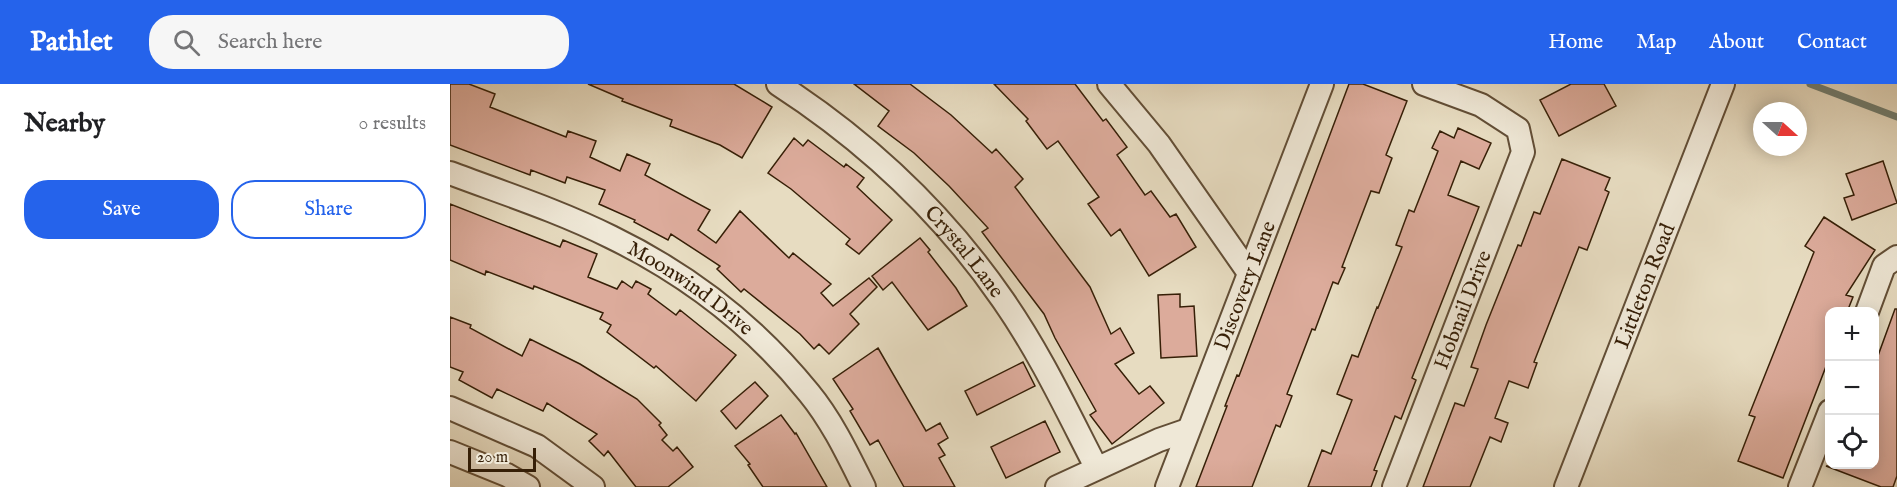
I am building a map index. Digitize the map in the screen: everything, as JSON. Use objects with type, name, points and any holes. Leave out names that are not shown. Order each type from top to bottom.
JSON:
[{"type":"street","name":"Crystal Lane","points":[[778,84],[822,114],[868,150],[930,209],[968,254],[1003,299],[1020,326],[1055,387],[1096,467]]},
{"type":"street","points":[[1109,84],[1159,144],[1248,273]]},
{"type":"street","name":"Discovery Lane","points":[[1167,487],[1322,84]]},
{"type":"street","name":"Hobnail Drive","points":[[1394,487],[1523,152],[1518,129],[1480,105],[1424,84]]},
{"type":"street","name":"Littleton Road","points":[[1566,487],[1723,84]]},
{"type":"street","name":"Moonwind Drive","points":[[450,173],[610,236],[680,275],[714,299],[772,352],[810,394],[844,446],[864,487]]},
{"type":"street","points":[[1869,307],[1884,266],[1897,257]]},
{"type":"street","points":[[450,408],[537,446],[593,487]]},
{"type":"street","points":[[1800,487],[1828,415]]},
{"type":"street","points":[[1057,487],[1096,467],[1188,430]]},
{"type":"street","points":[[450,452],[507,475],[528,487]]},
{"type":"building","points":[[450,84],[469,84],[495,94],[490,107],[566,137],[568,131],[596,141],[590,157],[620,171],[627,154],[650,164],[645,175],[710,210],[698,230],[716,243],[740,211],[789,258],[793,253],[831,284],[821,293],[833,306],[869,278],[877,287],[850,314],[859,324],[829,354],[819,344],[814,349],[800,334],[744,289],[741,292],[717,269],[720,266],[671,234],[668,240],[634,222],[635,220],[599,204],[605,190],[567,177],[565,183],[531,170],[530,175],[450,145]]},
{"type":"building","points":[[588,84],[734,84],[772,107],[742,158],[720,145],[670,126],[672,120],[622,101],[623,99]]},
{"type":"building","points":[[854,84],[910,84],[951,115],[992,153],[996,149],[1023,179],[1015,187],[1090,287],[1111,334],[1120,328],[1134,353],[1115,364],[1139,394],[1150,386],[1164,403],[1112,444],[1090,415],[1096,411],[1044,314],[982,232],[988,228],[914,153],[878,126],[889,111]]},
{"type":"building","points":[[994,84],[1075,84],[1103,121],[1106,119],[1127,147],[1117,155],[1145,195],[1151,191],[1170,217],[1176,214],[1196,247],[1149,276],[1120,229],[1111,236],[1088,204],[1099,197],[1058,141],[1047,149],[1026,121],[1028,119]]},
{"type":"building","points":[[1349,84],[1363,84],[1407,101],[1386,155],[1392,158],[1379,193],[1371,191],[1342,267],[1345,268],[1338,284],[1333,282],[1315,330],[1312,329],[1287,394],[1292,396],[1280,427],[1276,425],[1252,487],[1196,487],[1227,406],[1225,406],[1237,375],[1239,376]]},
{"type":"building","points":[[1571,84],[1604,84],[1616,106],[1559,136],[1540,100]]},
{"type":"building","points":[[1458,128],[1491,143],[1479,169],[1461,161],[1448,195],[1479,207],[1412,378],[1416,380],[1401,419],[1395,416],[1374,470],[1377,471],[1371,487],[1308,487],[1322,450],[1331,454],[1352,400],[1337,394],[1352,355],[1358,357],[1402,247],[1396,245],[1409,210],[1414,212],[1438,151],[1432,148],[1440,131],[1454,138]]},
{"type":"building","points":[[794,138],[803,146],[808,140],[844,167],[846,164],[864,178],[857,187],[892,220],[859,254],[846,244],[850,239],[791,189],[768,173]]},
{"type":"building","points":[[1562,159],[1610,178],[1605,190],[1609,192],[1587,250],[1579,247],[1534,362],[1537,363],[1528,388],[1509,381],[1495,418],[1508,423],[1501,442],[1490,437],[1470,487],[1423,487],[1455,403],[1464,406],[1478,369],[1471,367],[1518,245],[1521,246],[1534,212],[1540,214]]},
{"type":"building","points":[[1883,161],[1897,203],[1852,220],[1844,198],[1854,195],[1846,174]]},
{"type":"building","points":[[450,204],[560,247],[563,240],[597,254],[588,277],[617,289],[622,281],[632,288],[636,281],[651,289],[648,294],[676,315],[680,310],[736,355],[696,401],[656,366],[654,368],[607,332],[611,325],[600,319],[603,313],[534,286],[533,289],[486,271],[485,275],[450,260]]},
{"type":"building","points":[[1824,217],[1875,250],[1846,295],[1853,297],[1849,307],[1825,307],[1825,369],[1783,478],[1738,461],[1755,417],[1749,415],[1814,252],[1805,246]]},
{"type":"building","points":[[920,238],[967,306],[928,330],[892,282],[883,290],[872,276]]},
{"type":"building","points":[[1180,294],[1180,307],[1194,306],[1197,356],[1161,358],[1158,295]]},
{"type":"building","points":[[1895,309],[1897,309],[1897,476],[1893,487],[1881,487],[1834,469],[1879,469],[1879,353]]},
{"type":"building","points":[[450,317],[471,325],[470,328],[522,356],[530,339],[580,364],[637,399],[661,423],[659,425],[667,435],[662,440],[673,451],[677,447],[693,467],[668,487],[636,487],[608,451],[604,456],[589,441],[597,434],[547,403],[543,411],[497,389],[492,398],[459,380],[463,372],[450,367]]},
{"type":"building","points":[[878,348],[926,431],[940,423],[948,438],[938,444],[945,455],[939,458],[955,487],[904,487],[878,440],[870,445],[850,411],[853,409],[833,379]]},
{"type":"building","points":[[1023,362],[1035,386],[977,415],[965,391]]},
{"type":"building","points":[[755,382],[768,396],[736,429],[721,411]]},
{"type":"building","points":[[781,415],[796,433],[827,487],[763,487],[748,465],[750,464],[735,446]]},
{"type":"building","points":[[1045,421],[1060,452],[1006,478],[991,447]]},
{"type":"waterway","points":[[1810,84],[1897,117]]}]
